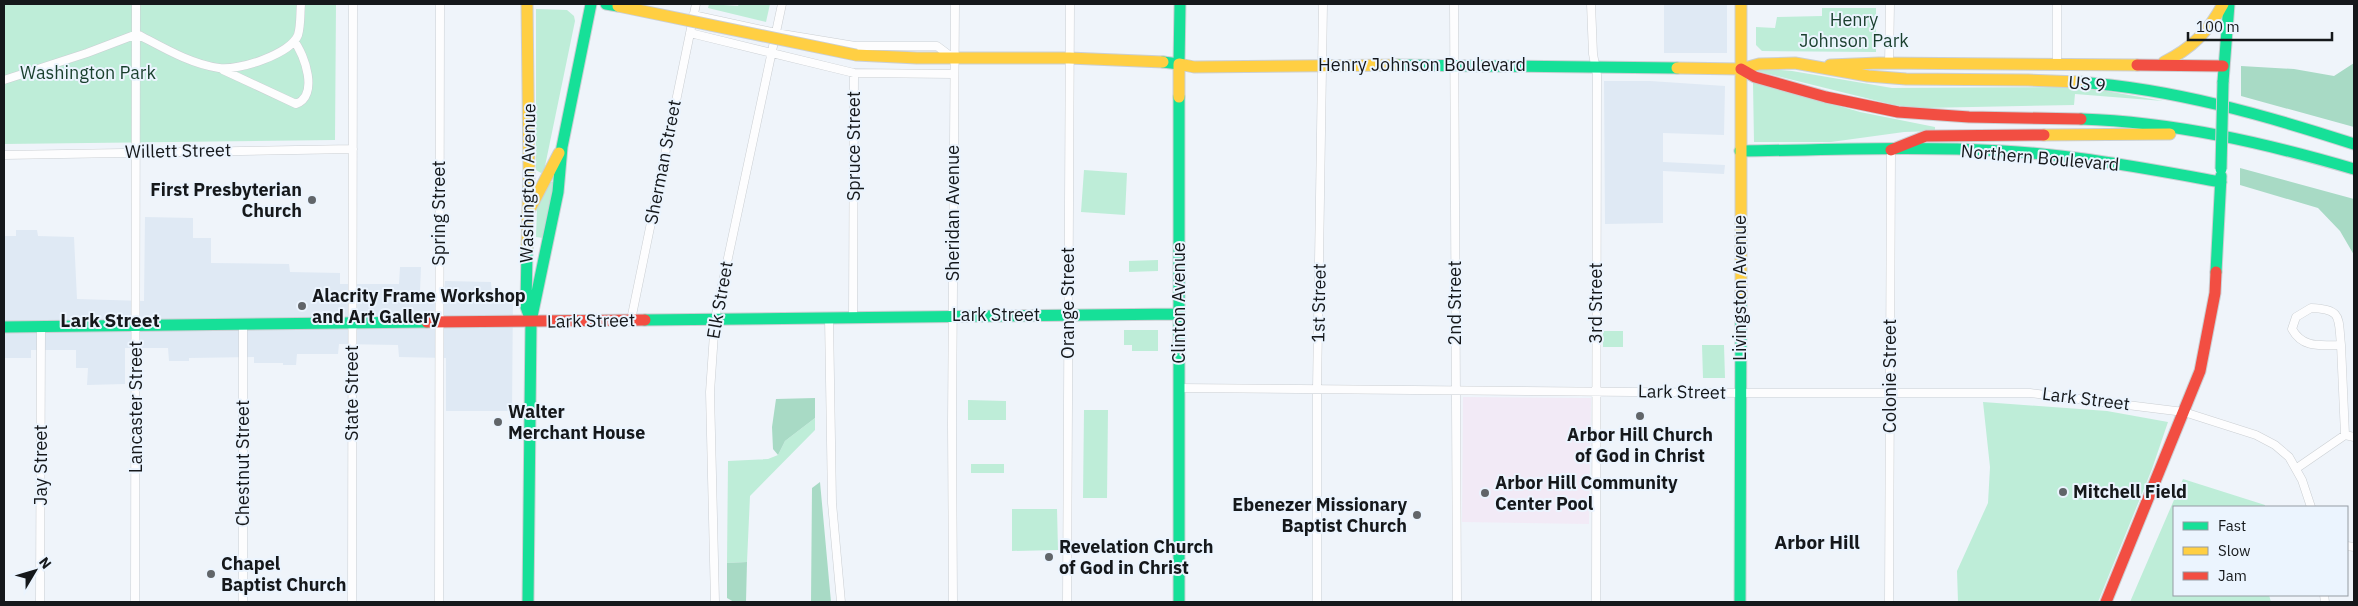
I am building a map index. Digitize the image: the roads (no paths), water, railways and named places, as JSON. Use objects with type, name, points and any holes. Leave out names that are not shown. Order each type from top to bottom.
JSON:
[{"type":"main road","name":"Washington Avenue","points":[[527,4],[528,212],[526,307],[531,321],[528,602]]},
{"type":"main road","points":[[531,321],[558,192],[562,147],[591,4]]},
{"type":"main road","name":"Henry Johnson Boulevard","points":[[606,4],[856,55],[955,59],[1070,58],[1164,61],[1194,67],[1596,65],[1741,68],[1754,64],[1813,66],[1889,64]]},
{"type":"main road","name":"Clinton Avenue","points":[[1179,602],[1180,4]]},
{"type":"main road","name":"Livingston Avenue","points":[[1740,602],[1741,4]]},
{"type":"main road","points":[[2159,64],[2184,53],[2198,42],[2211,26],[2223,4]]},
{"type":"main road","points":[[2106,602],[2200,371],[2215,293],[2221,182],[2223,66],[2229,4]]},
{"type":"main road","points":[[1889,64],[2159,64],[2223,66]]},
{"type":"main road","name":"US 9","points":[[1813,66],[1885,78],[2047,80],[2133,88],[2258,114],[2354,144]]},
{"type":"main road","name":"US 9","points":[[1741,68],[1755,77],[1881,110],[1935,116],[2088,119],[2201,133],[2278,148],[2354,169]]},
{"type":"main road","points":[[1891,150],[1926,136],[2201,133]]},
{"type":"main road","points":[[528,212],[562,147]]},
{"type":"main road","name":"Northern Boulevard","points":[[1740,151],[1971,150],[2042,155],[2221,182]]},
{"type":"main road","name":"Lark Street","points":[[4,327],[1178,314]]},
{"type":"street","name":"Lancaster Street","points":[[135,602],[136,326],[134,152],[136,4]]},
{"type":"street","points":[[221,69],[236,68],[259,61],[283,50],[294,41],[298,34],[301,4]]},
{"type":"street","name":"State Street","points":[[352,602],[353,4]]},
{"type":"street","name":"Spring Street","points":[[439,602],[440,4]]},
{"type":"street","name":"Sherman Street","points":[[631,320],[696,4]]},
{"type":"street","name":"Elk Street","points":[[715,602],[710,392],[715,319],[782,4]]},
{"type":"street","name":"Sheridan Avenue","points":[[953,602],[955,4]]},
{"type":"street","name":"Orange Street","points":[[1067,602],[1070,4]]},
{"type":"street","name":"1st Street","points":[[1317,602],[1323,4]]},
{"type":"street","name":"2nd Street","points":[[1454,4],[1458,602]]},
{"type":"street","name":"3rd Street","points":[[1591,4],[1596,65],[1596,602]]},
{"type":"street","points":[[1889,64],[1890,4]]},
{"type":"street","points":[[2056,4],[2057,64]]},
{"type":"street","points":[[693,15],[776,33],[855,46],[937,46],[955,59]]},
{"type":"street","points":[[690,33],[772,51],[854,73]]},
{"type":"street","points":[[4,80],[87,53],[137,34],[189,59],[221,69],[296,104],[302,102],[308,91],[308,81],[302,51],[294,41]]},
{"type":"street","name":"Spruce Street","points":[[853,318],[854,73],[954,74]]},
{"type":"street","name":"Willett Street","points":[[4,155],[352,149]]},
{"type":"street","name":"Colonie Street","points":[[1889,602],[1891,150]]},
{"type":"street","points":[[2341,345],[2311,346],[2301,341],[2292,329],[2296,316],[2311,308],[2332,310],[2338,320],[2341,345],[2345,436]]},
{"type":"street","points":[[829,318],[832,495],[841,602]]},
{"type":"street","name":"Chestnut Street","points":[[243,324],[243,602]]},
{"type":"street","name":"Jay Street","points":[[40,602],[41,327]]},
{"type":"street","name":"Lark Street","points":[[1178,388],[1596,390],[1741,393],[2030,393],[2184,412],[2256,435],[2276,445],[2297,468],[2306,488],[2311,506]]},
{"type":"street","points":[[2297,468],[2345,436],[2354,437]]},
{"type":"place","name":"First Presbyterian Church","points":[[312,200]]},
{"type":"place","name":"Alacrity Frame Workshop and Art Gallery","points":[[302,306]]},
{"type":"place","name":"Arbor Hill Church of God in Christ","points":[[1640,416]]},
{"type":"place","name":"Walter Merchant House","points":[[498,422]]},
{"type":"place","name":"Mitchell Field","points":[[2063,492]]},
{"type":"place","name":"Arbor Hill Community Center Pool","points":[[1485,493]]},
{"type":"place","name":"Ebenezer Missionary Baptist Church","points":[[1417,515]]},
{"type":"place","name":"Revelation Church of God in Christ","points":[[1049,557]]},
{"type":"place","name":"Chapel Baptist Church","points":[[211,574]]},
{"type":"district","name":"Lark Street","points":[[110,320]]},
{"type":"district","name":"Arbor Hill","points":[[1817,542]]},
{"type":"park label","name":"Henry Johnson Park","points":[[1854,30]]},
{"type":"park label","name":"Washington Park","points":[[88,73]]}]
